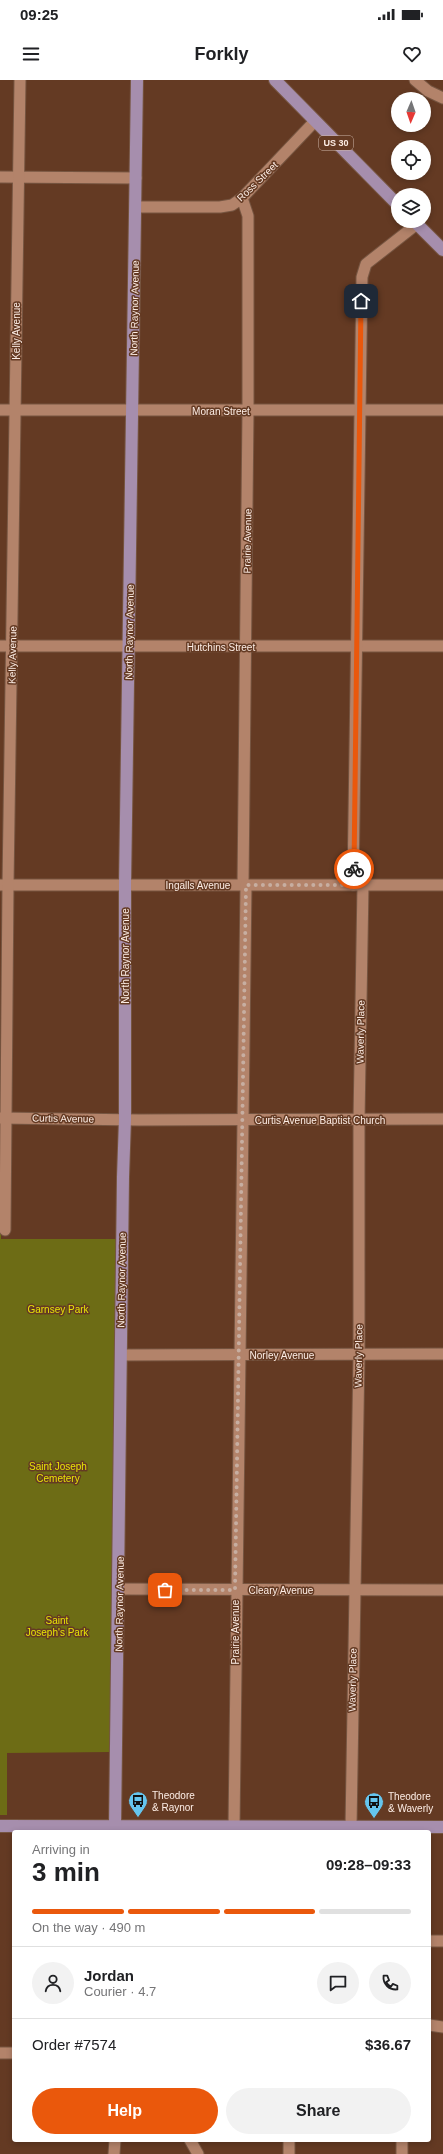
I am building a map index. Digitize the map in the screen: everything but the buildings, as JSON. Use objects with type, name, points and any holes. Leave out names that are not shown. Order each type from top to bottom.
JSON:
[{"type":"main road","name":"North Raynor Avenue","points":[[115,1829],[119,1589],[122,1177],[125,1119],[125,885],[137,80]]},
{"type":"main road","name":"US 30","points":[[275,80],[391,198]]},
{"type":"main road","points":[[422,228],[443,250]]},
{"type":"main road","points":[[0,1826],[115,1829],[443,1827]]},
{"type":"street","name":"Kelly Avenue","points":[[5,1230],[4,885],[12,646],[20,80]]},
{"type":"street","points":[[414,80],[428,91],[443,98]]},
{"type":"street","name":"Ross Street","points":[[136,207],[220,207],[232,204],[242,198],[315,122]]},
{"type":"street","points":[[0,177],[136,178]]},
{"type":"street","name":"Prairie Avenue","points":[[228,1828],[240,1355],[243,1120],[248,216],[242,198]]},
{"type":"street","name":"Waverly Place","points":[[357,1828],[353,1590],[358,1355],[359,1120],[357,646],[362,277],[366,264],[409,228]]},
{"type":"street","name":"Moran Street","points":[[0,410],[443,410]]},
{"type":"street","name":"Hutchins Street","points":[[0,646],[443,646]]},
{"type":"street","name":"Ingalls Avenue","points":[[4,885],[443,885]]},
{"type":"street","name":"Curtis Avenue","points":[[4,1118],[125,1119]]},
{"type":"street","name":"Curtis Avenue Baptist Church","points":[[125,1119],[443,1119]]},
{"type":"street","name":"Norley Avenue","points":[[121,1355],[443,1354]]},
{"type":"street","name":"Cleary Avenue","points":[[119,1589],[443,1590]]},
{"type":"street","points":[[431,1941],[443,1941]]},
{"type":"street","points":[[431,2025],[443,2027]]},
{"type":"street","points":[[0,2053],[12,2053]]},
{"type":"street","points":[[114,2142],[114,2154]]},
{"type":"street","points":[[191,2142],[198,2154]]},
{"type":"street","points":[[289,2142],[289,2154]]},
{"type":"street","points":[[402,2142],[402,2154]]},
{"type":"green space","points":[[0,1136],[2,1136],[1,1239],[118,1239],[111,1752],[7,1753],[7,1815],[0,1815]]},
{"type":"way so far","points":[[165,1590],[235,1590],[240,1355],[246,885],[354,885],[354,869]]},
{"type":"place","name":"Theodore & Raynor","points":[[138,1818]]},
{"type":"place","name":"Theodore & Waverly","points":[[374,1819]]},
{"type":"route","points":[[354,869],[361,301]]},
{"type":"park label","name":"Garnsey Park","points":[[58,1309]]},
{"type":"park label","name":"Saint Joseph Cemetery","points":[[58,1472]]},
{"type":"park label","name":"Saint Joseph's Park","points":[[57,1626]]}]
